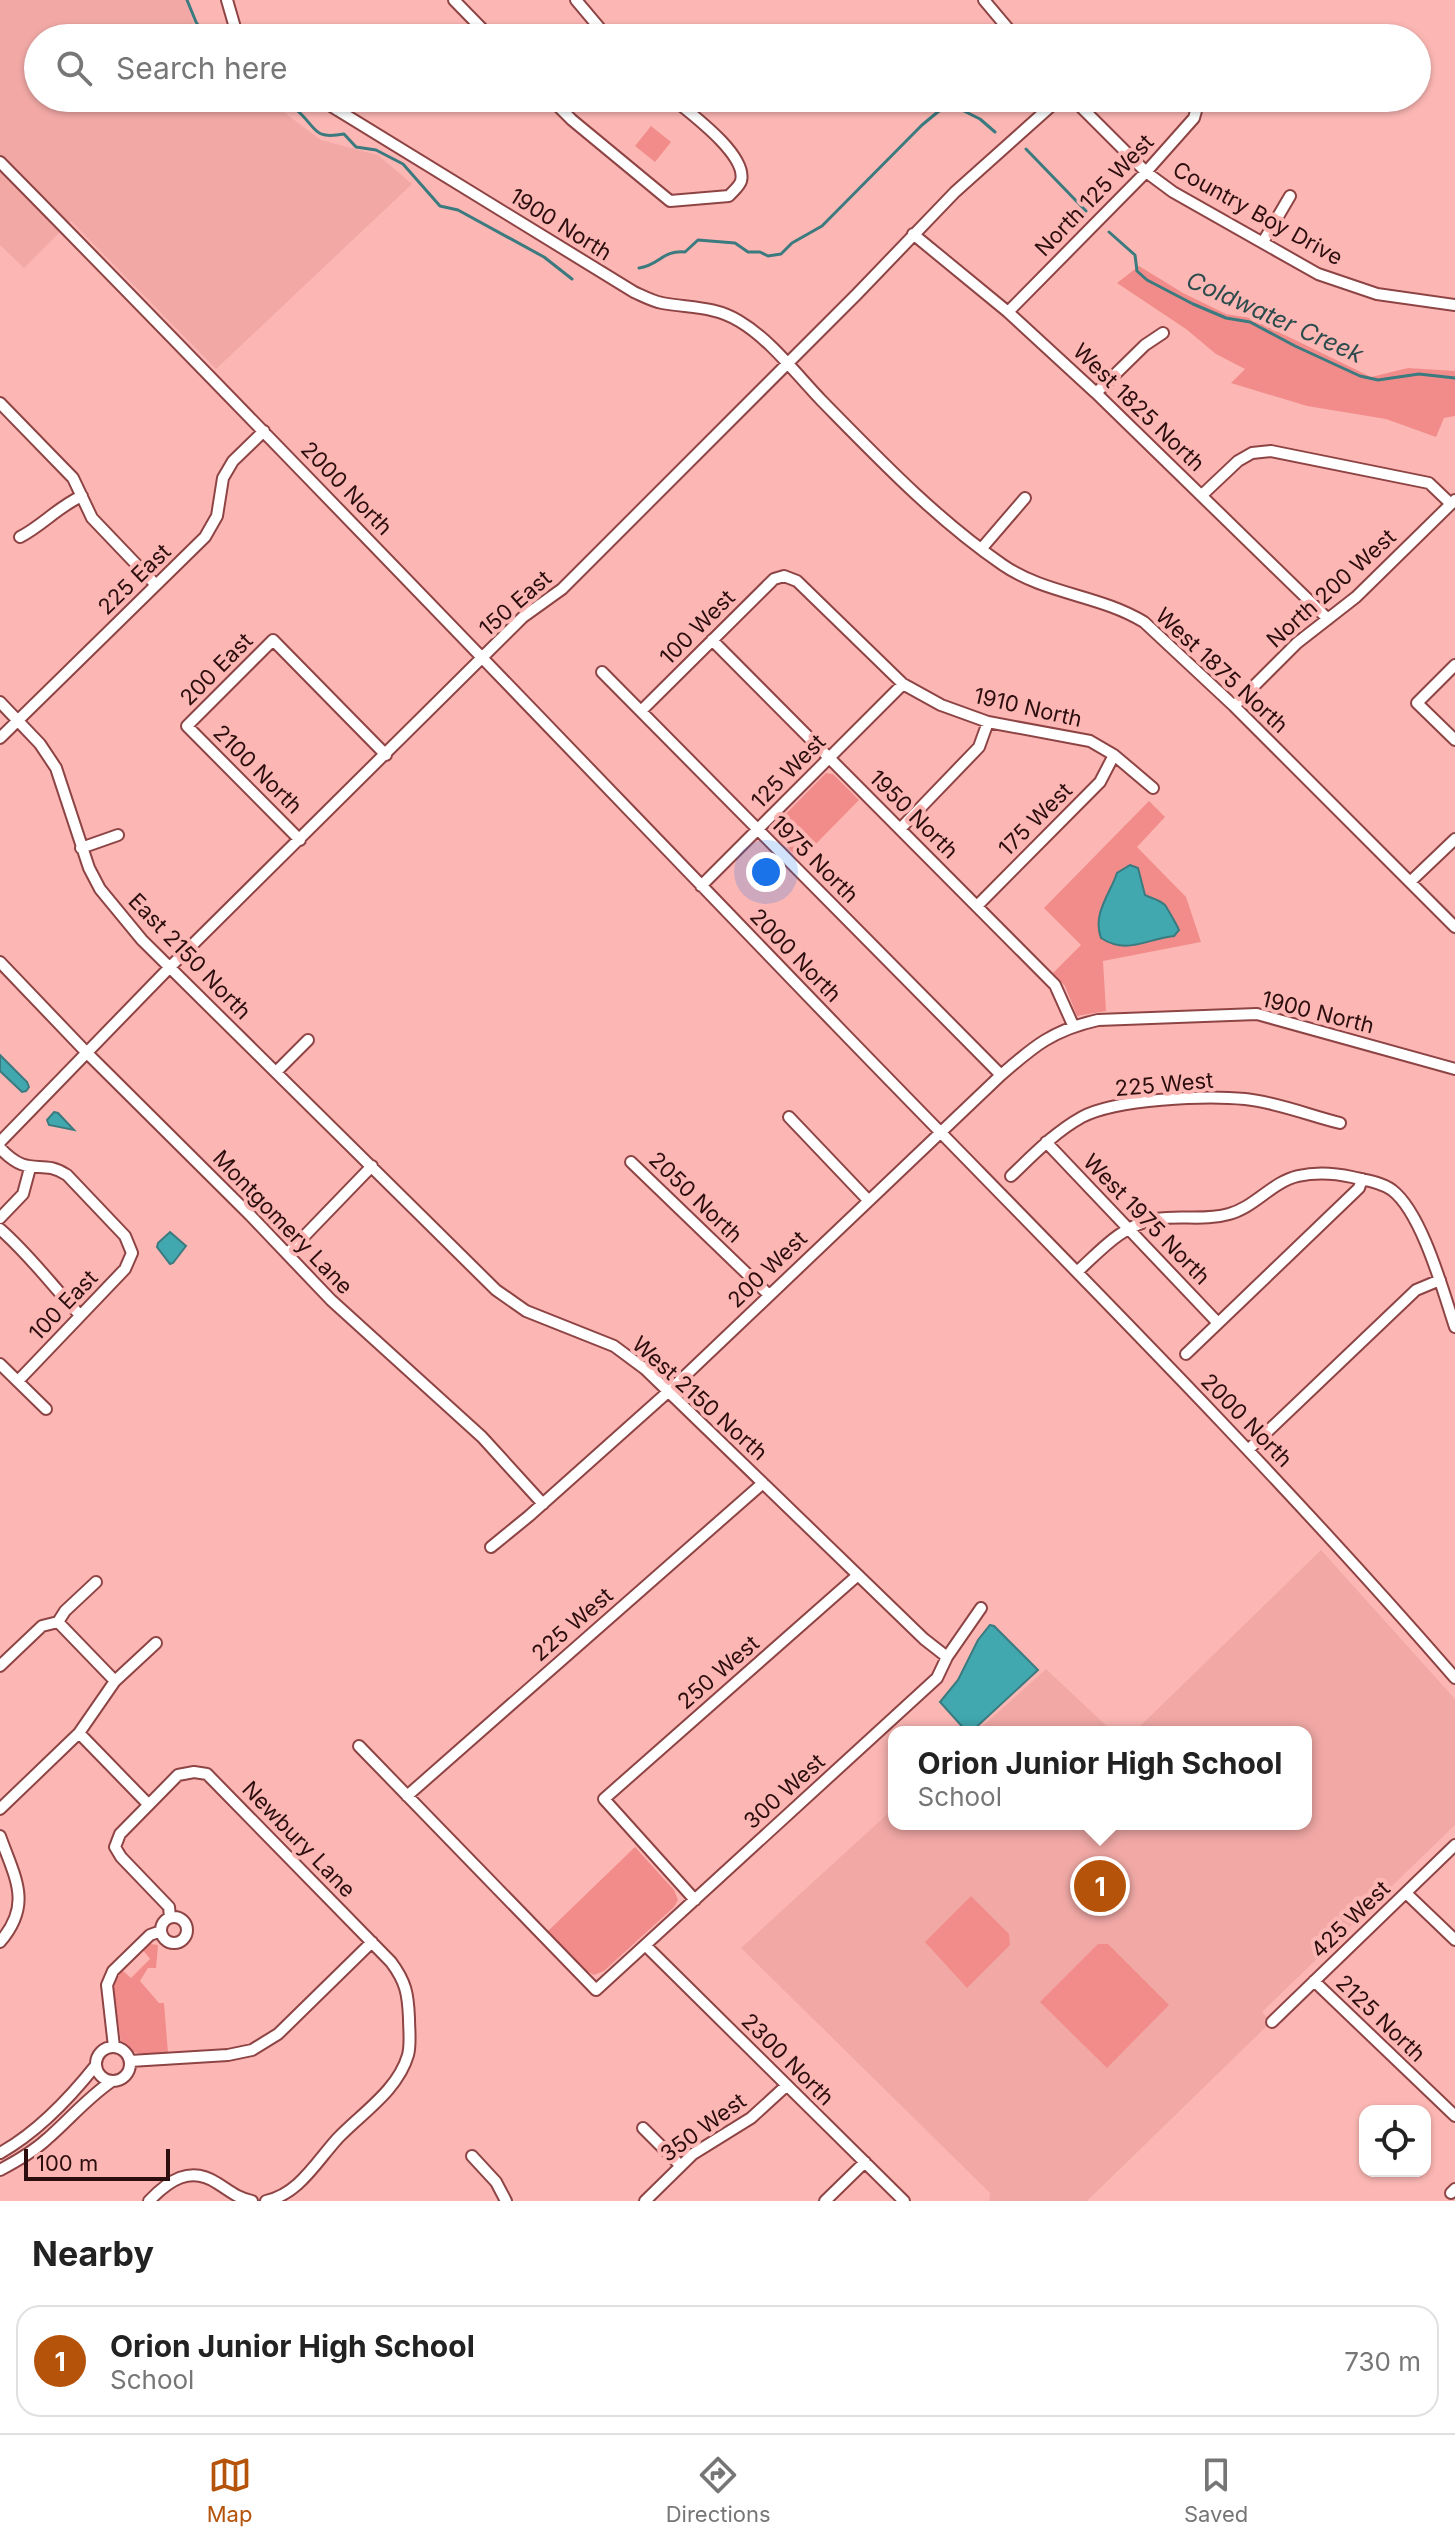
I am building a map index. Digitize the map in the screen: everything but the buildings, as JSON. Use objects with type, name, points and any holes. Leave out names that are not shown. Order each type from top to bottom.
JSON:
[{"type":"street","points":[[227,0],[234,24]]},
{"type":"street","points":[[454,0],[477,24]]},
{"type":"street","points":[[576,0],[596,24]]},
{"type":"street","points":[[984,0],[1004,24]]},
{"type":"street","name":"1900 North","points":[[340,112],[634,292],[658,302],[724,313],[740,321],[787,364]]},
{"type":"street","points":[[565,112],[670,201],[729,196],[740,184],[742,170],[731,151],[689,112]]},
{"type":"street","name":"150 East","points":[[0,1142],[170,967],[523,617],[562,589],[955,192],[1044,112]]},
{"type":"street","name":"Country Boy Drive","points":[[1086,112],[1146,172],[1173,192],[1318,274],[1377,294],[1455,305]]},
{"type":"street","name":"North 125 West","points":[[1008,312],[1146,172],[1194,118],[1196,112]]},
{"type":"street","name":"2000 North","points":[[0,162],[264,431],[1248,1450],[1382,1594],[1455,1678]]},
{"type":"street","points":[[1263,242],[1290,196]]},
{"type":"street","name":"West 1825 North","points":[[913,234],[1008,312],[1096,393],[1328,619]]},
{"type":"street","points":[[1096,393],[1145,345],[1163,333]]},
{"type":"street","name":"West 1875 North","points":[[787,364],[907,487],[982,548],[1026,579],[1127,611],[1144,622],[1234,706],[1455,927]]},
{"type":"street","points":[[0,403],[73,478],[92,518],[156,585]]},
{"type":"street","name":"225 East","points":[[0,738],[205,537],[217,516],[223,478],[233,461],[264,431]]},
{"type":"street","points":[[1202,495],[1238,461],[1252,453],[1271,451],[1429,483],[1453,502]]},
{"type":"street","points":[[20,537],[38,528],[64,504],[82,496]]},
{"type":"street","points":[[982,548],[1025,498]]},
{"type":"street","name":"North 200 West","points":[[1234,706],[1297,643],[1356,597],[1453,502]]},
{"type":"street","name":"100 West","points":[[641,711],[774,579],[784,576]]},
{"type":"street","name":"1910 North","points":[[784,576],[797,581],[903,684],[941,705],[988,722],[1090,741],[1114,755],[1153,788]]},
{"type":"street","name":"200 East","points":[[187,726],[273,640],[386,755]]},
{"type":"street","name":"1950 North","points":[[712,640],[1055,985],[1073,1025]]},
{"type":"street","points":[[1455,665],[1417,703],[1455,740]]},
{"type":"street","name":"1975 North","points":[[602,672],[1001,1075]]},
{"type":"street","name":"125 West","points":[[701,886],[903,684]]},
{"type":"street","name":"East 2150 North","points":[[0,702],[40,744],[56,768],[81,848],[100,889],[142,940],[372,1166]]},
{"type":"street","points":[[900,829],[979,747],[988,722]]},
{"type":"street","name":"2100 North","points":[[187,726],[300,840]]},
{"type":"street","name":"175 West","points":[[977,906],[1100,782],[1114,755]]},
{"type":"street","points":[[81,848],[118,835]]},
{"type":"street","points":[[1410,882],[1455,839]]},
{"type":"street","name":"Montgomery Lane","points":[[0,962],[349,1319],[482,1437],[543,1504]]},
{"type":"street","name":"1900 North","points":[[1073,1025],[1098,1020],[1257,1014],[1455,1069]]},
{"type":"street","name":"200 West","points":[[491,1547],[669,1391],[1001,1075],[1039,1041],[1073,1025]]},
{"type":"street","points":[[276,1072],[308,1040]]},
{"type":"street","name":"225 West","points":[[1011,1176],[1059,1131],[1086,1115],[1152,1101],[1247,1099],[1340,1123]]},
{"type":"street","points":[[789,1117],[868,1200]]},
{"type":"street","name":"West 1975 North","points":[[1046,1142],[1218,1323]]},
{"type":"street","points":[[0,1148],[19,1165],[30,1168],[23,1194],[0,1218]]},
{"type":"street","name":"2050 North","points":[[631,1162],[768,1294]]},
{"type":"street","points":[[287,1254],[372,1166]]},
{"type":"street","name":"West 2150 North","points":[[372,1166],[496,1290],[526,1311],[614,1346],[645,1369],[924,1639],[947,1657]]},
{"type":"street","name":"100 East","points":[[18,1381],[125,1269],[132,1253],[125,1236],[67,1175],[48,1167],[30,1168]]},
{"type":"street","points":[[1077,1272],[1128,1228],[1157,1219],[1201,1219],[1237,1212],[1295,1176],[1335,1173],[1391,1189],[1403,1201],[1430,1250],[1455,1327]]},
{"type":"street","points":[[1186,1354],[1359,1188],[1362,1179]]},
{"type":"street","points":[[0,1229],[80,1315]]},
{"type":"street","points":[[1248,1450],[1416,1290],[1440,1280]]},
{"type":"street","points":[[0,1364],[46,1409]]},
{"type":"street","name":"225 West","points":[[407,1796],[763,1483]]},
{"type":"street","name":"250 West","points":[[695,1900],[604,1799],[858,1575]]},
{"type":"street","points":[[0,1666],[42,1626],[58,1622],[65,1611],[96,1582]]},
{"type":"street","name":"300 West","points":[[407,1796],[596,1990],[937,1678],[947,1657],[981,1608]]},
{"type":"street","points":[[58,1622],[115,1681]]},
{"type":"street","points":[[0,1809],[79,1733],[115,1681],[156,1643]]},
{"type":"street","points":[[79,1733],[148,1804],[120,1834],[115,1847],[169,1907],[170,1917]]},
{"type":"street","points":[[359,1746],[407,1796]]},
{"type":"street","name":"Newbury Lane","points":[[148,1804],[178,1775],[194,1772],[207,1774],[372,1942],[402,1977],[408,1998],[409,2053],[396,2080],[295,2187],[279,2198],[266,2201]]},
{"type":"street","points":[[0,1836],[13,1872],[20,1905],[12,1928],[0,1942]]},
{"type":"street","name":"425 West","points":[[1272,2022],[1455,1845]]},
{"type":"street","points":[[1406,1893],[1455,1940]]},
{"type":"street","points":[[170,1917],[178,1917],[187,1928],[184,1938],[171,1943],[161,1931],[163,1922],[170,1917]]},
{"type":"street","points":[[114,2047],[107,1985],[113,1971],[150,1935],[161,1931]]},
{"type":"street","points":[[130,2061],[228,2055],[252,2050],[278,2034],[372,1942]]},
{"type":"street","name":"2300 North","points":[[645,1945],[904,2201]]},
{"type":"street","name":"2125 North","points":[[1314,1981],[1455,2116]]},
{"type":"street","points":[[0,2153],[36,2128],[80,2086],[96,2065],[99,2054],[108,2047],[124,2051],[130,2061],[127,2073],[91,2095],[22,2159],[0,2170]]},
{"type":"street","points":[[96,2065],[101,2076],[112,2081]]},
{"type":"street","name":"350 West","points":[[645,2201],[680,2165],[751,2118],[786,2086]]},
{"type":"street","points":[[643,2128],[680,2165]]},
{"type":"street","points":[[472,2156],[496,2182],[506,2201]]},
{"type":"street","points":[[825,2201],[865,2162]]},
{"type":"street","points":[[149,2201],[175,2178],[193,2173],[214,2180],[238,2198],[252,2201]]},
{"type":"shaded area","points":[[0,0],[186,0],[194,24],[24,24],[24,112],[284,112],[321,140],[378,155],[412,184],[216,369],[71,221],[24,268],[0,245]]},
{"type":"shaded area","points":[[651,126],[671,142],[655,162],[635,146]]},
{"type":"shaded area","points":[[1139,266],[1226,314],[1250,318],[1371,377],[1408,368],[1455,371],[1455,416],[1444,418],[1436,437],[1386,419],[1307,406],[1231,383],[1245,369],[1216,354],[1186,329],[1117,283]]},
{"type":"shaded area","points":[[826,773],[833,774],[859,800],[800,860],[773,833],[773,827]]},
{"type":"shaded area","points":[[1149,801],[1165,817],[1137,847],[1186,897],[1201,942],[1103,961],[1106,1011],[1077,1016],[1065,986],[1053,973],[1081,945],[1044,908]]},
{"type":"shaded area","points":[[1321,1550],[1455,1699],[1455,1825],[1262,2012],[1271,2022],[1087,2201],[989,2201],[990,2193],[741,1948],[888,1813],[888,1830],[1312,1830],[1312,1726],[1140,1726]]},
{"type":"shaded area","points":[[1046,1669],[1107,1726],[983,1726]]},
{"type":"shaded area","points":[[635,1847],[674,1890],[678,1900],[604,1971],[594,1975],[583,1969],[547,1932]]},
{"type":"shaded area","points":[[971,1896],[1009,1934],[1010,1945],[967,1988],[925,1942]]},
{"type":"shaded area","points":[[150,1944],[158,1945],[156,1968],[148,1968],[140,1981],[159,2003],[164,2003],[168,2053],[136,2053],[121,2042],[112,1987],[122,1970],[131,1978],[150,1959],[143,1950]]},
{"type":"shaded area","points":[[1098,1944],[1108,1944],[1169,2005],[1107,2068],[1040,2002]]},
{"type":"water","points":[[1130,865],[1138,868],[1145,895],[1166,907],[1179,930],[1174,936],[1128,946],[1101,938],[1099,921],[1103,904],[1117,873]]},
{"type":"water","points":[[0,1055],[27,1082],[29,1087],[26,1091],[22,1092],[0,1071]]},
{"type":"water","points":[[54,1112],[74,1130],[49,1125],[47,1120]]},
{"type":"water","points":[[170,1232],[186,1246],[170,1264],[157,1247]]},
{"type":"water","points":[[990,1625],[994,1626],[1038,1670],[977,1726],[962,1726],[940,1702],[958,1680],[978,1640]]},
{"type":"waterway","name":"Coldwater Creek","points":[[187,0],[197,24]]},
{"type":"waterway","name":"Coldwater Creek","points":[[299,112],[318,132],[344,134],[356,147],[376,150],[403,164],[440,206],[458,210],[544,257],[572,279]]},
{"type":"waterway","name":"Coldwater Creek","points":[[639,268],[671,253],[685,252],[698,240],[735,243],[748,252],[768,256],[781,254],[792,243],[822,226],[938,112]]},
{"type":"waterway","name":"Coldwater Creek","points":[[966,112],[995,132]]},
{"type":"waterway","name":"Coldwater Creek","points":[[1026,149],[1086,211]]},
{"type":"waterway","name":"Coldwater Creek","points":[[1109,232],[1135,255],[1137,271],[1147,280],[1226,318],[1250,322],[1360,376],[1378,380],[1419,374],[1455,378]]},
{"type":"place","name":"Orion Junior High School","points":[[1100,1886]]}]
